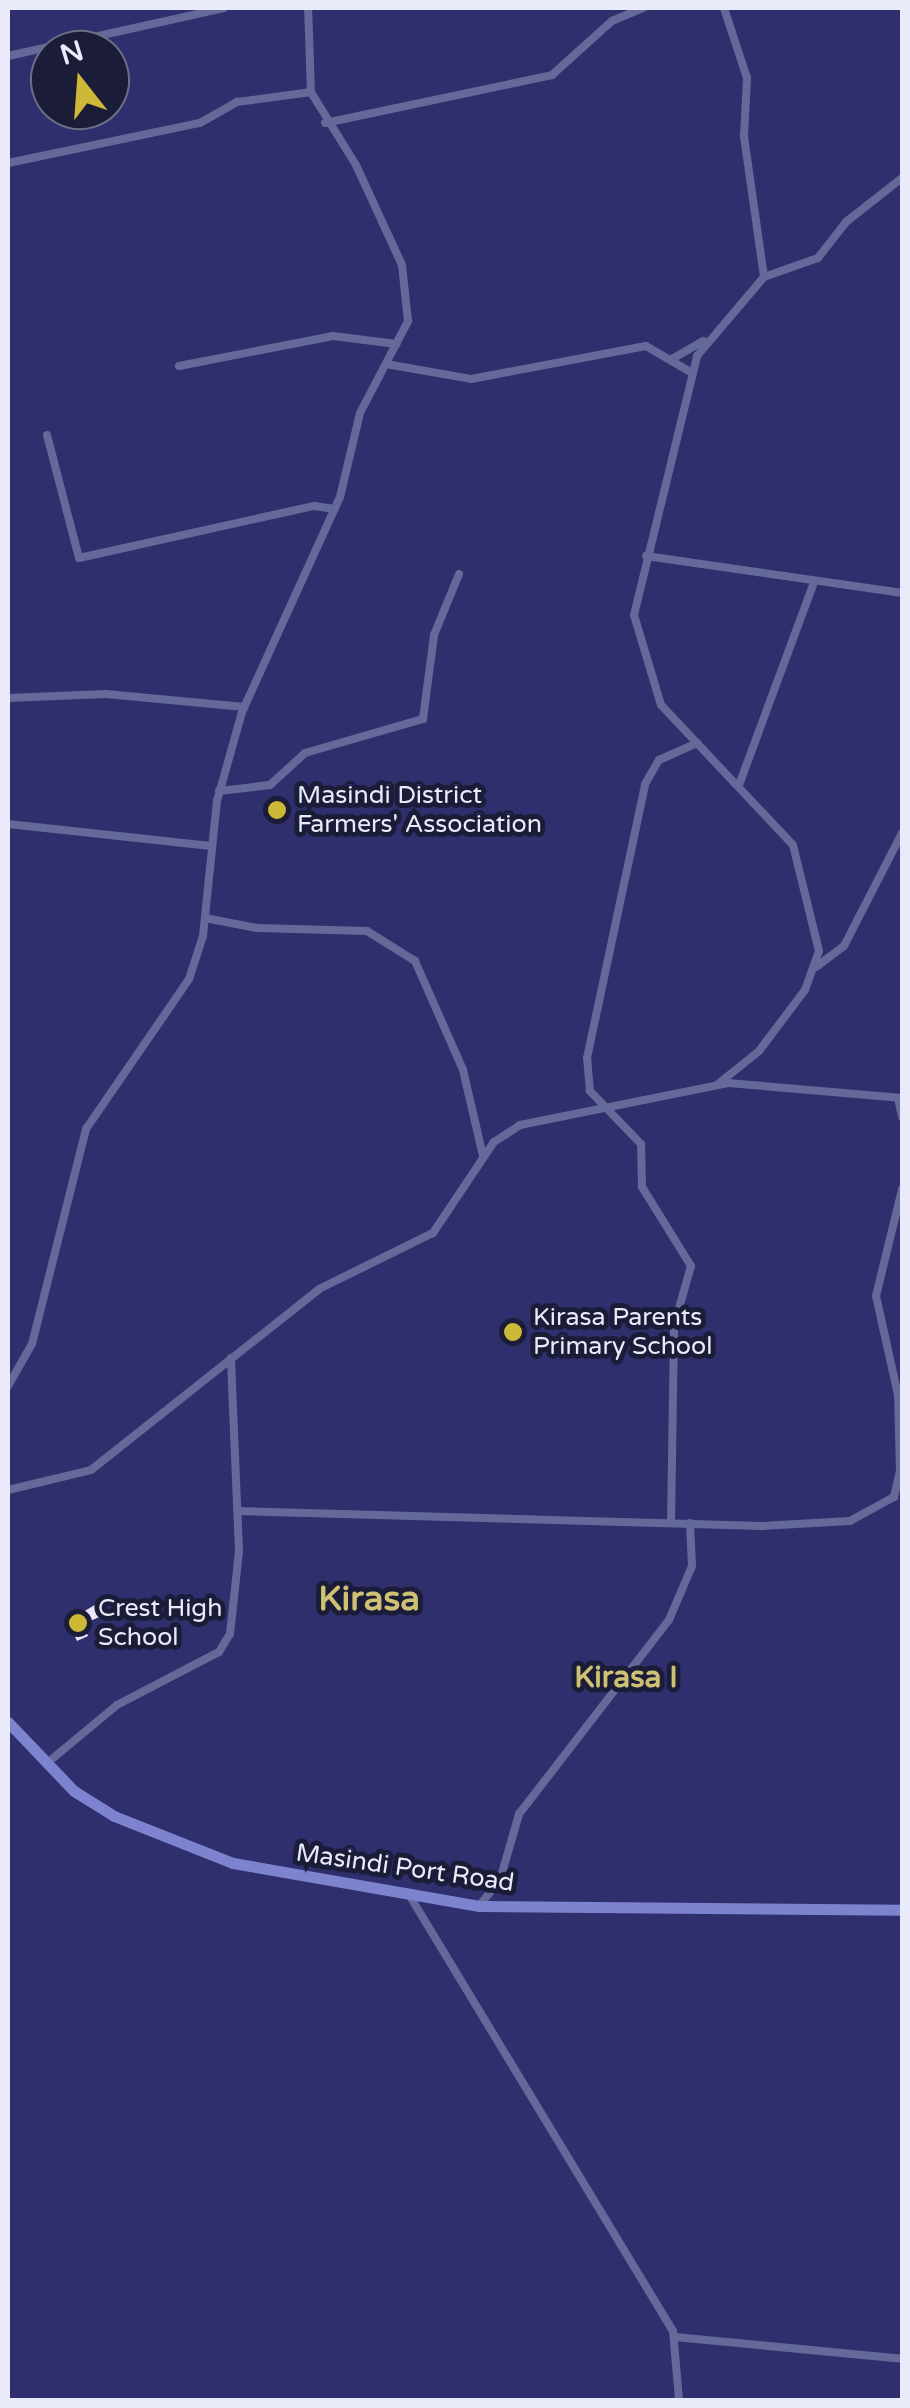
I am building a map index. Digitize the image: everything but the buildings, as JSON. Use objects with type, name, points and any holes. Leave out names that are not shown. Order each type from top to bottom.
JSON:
[{"type":"main road","name":"Masindi Port Road","points":[[8,1722],[46,1764],[114,1816],[175,1844],[232,1863],[479,1906],[902,1910]]},
{"type":"street","points":[[8,56],[224,8]]},
{"type":"street","points":[[8,1386],[32,1344],[73,1158],[95,1113],[184,991],[206,918],[219,791],[244,707],[335,508],[360,413],[410,314],[402,266],[356,165],[326,123],[311,92],[308,8]]},
{"type":"street","points":[[326,123],[552,75],[612,22],[643,8]]},
{"type":"street","points":[[724,8],[747,78],[744,136],[764,277]]},
{"type":"street","points":[[8,162],[200,122],[237,102],[311,92]]},
{"type":"street","points":[[672,360],[704,340],[764,277],[811,264],[854,214],[902,178]]},
{"type":"street","points":[[179,366],[333,336],[397,344]]},
{"type":"street","points":[[704,340],[692,373],[634,615],[646,672],[662,705],[738,785],[798,857],[815,924],[816,967]]},
{"type":"street","points":[[386,364],[471,379],[643,346],[692,373]]},
{"type":"street","points":[[47,435],[79,558],[314,506],[335,508]]},
{"type":"street","points":[[646,556],[902,593]]},
{"type":"street","points":[[219,791],[270,784],[301,756],[333,741],[420,722],[434,635],[460,574]]},
{"type":"street","points":[[738,785],[814,582]]},
{"type":"street","points":[[8,698],[106,694],[244,707]]},
{"type":"street","points":[[671,1522],[674,1326],[691,1266],[642,1187],[641,1144],[590,1091],[587,1058],[645,784],[659,760],[697,743]]},
{"type":"street","points":[[8,824],[211,846]]},
{"type":"street","points":[[718,1084],[759,1051],[816,967],[844,946],[902,833]]},
{"type":"street","points":[[206,918],[257,928],[367,931],[415,962],[464,1070],[483,1156]]},
{"type":"street","points":[[8,1490],[91,1470],[319,1289],[432,1233],[483,1156],[520,1124],[718,1084],[900,1098],[902,1117]]},
{"type":"street","points":[[239,1511],[828,1528],[898,1498],[898,1395],[876,1296],[899,1217],[902,1190]]},
{"type":"street","points":[[46,1764],[117,1705],[220,1652],[230,1634],[239,1511],[232,1358]]},
{"type":"street","points":[[479,1906],[500,1880],[519,1814],[669,1620],[692,1566],[690,1523]]},
{"type":"street","points":[[408,1893],[676,2337],[679,2400]]},
{"type":"street","points":[[676,2337],[902,2359]]},
{"type":"place","name":"Masindi District Farmers' Association","points":[[277,810]]},
{"type":"place","name":"Kirasa Parents Primary School","points":[[513,1332]]},
{"type":"place","name":"Crest High School","points":[[78,1623]]},
{"type":"district","name":"Kirasa","points":[[369,1599]]},
{"type":"district","name":"Kirasa I","points":[[626,1678]]}]
